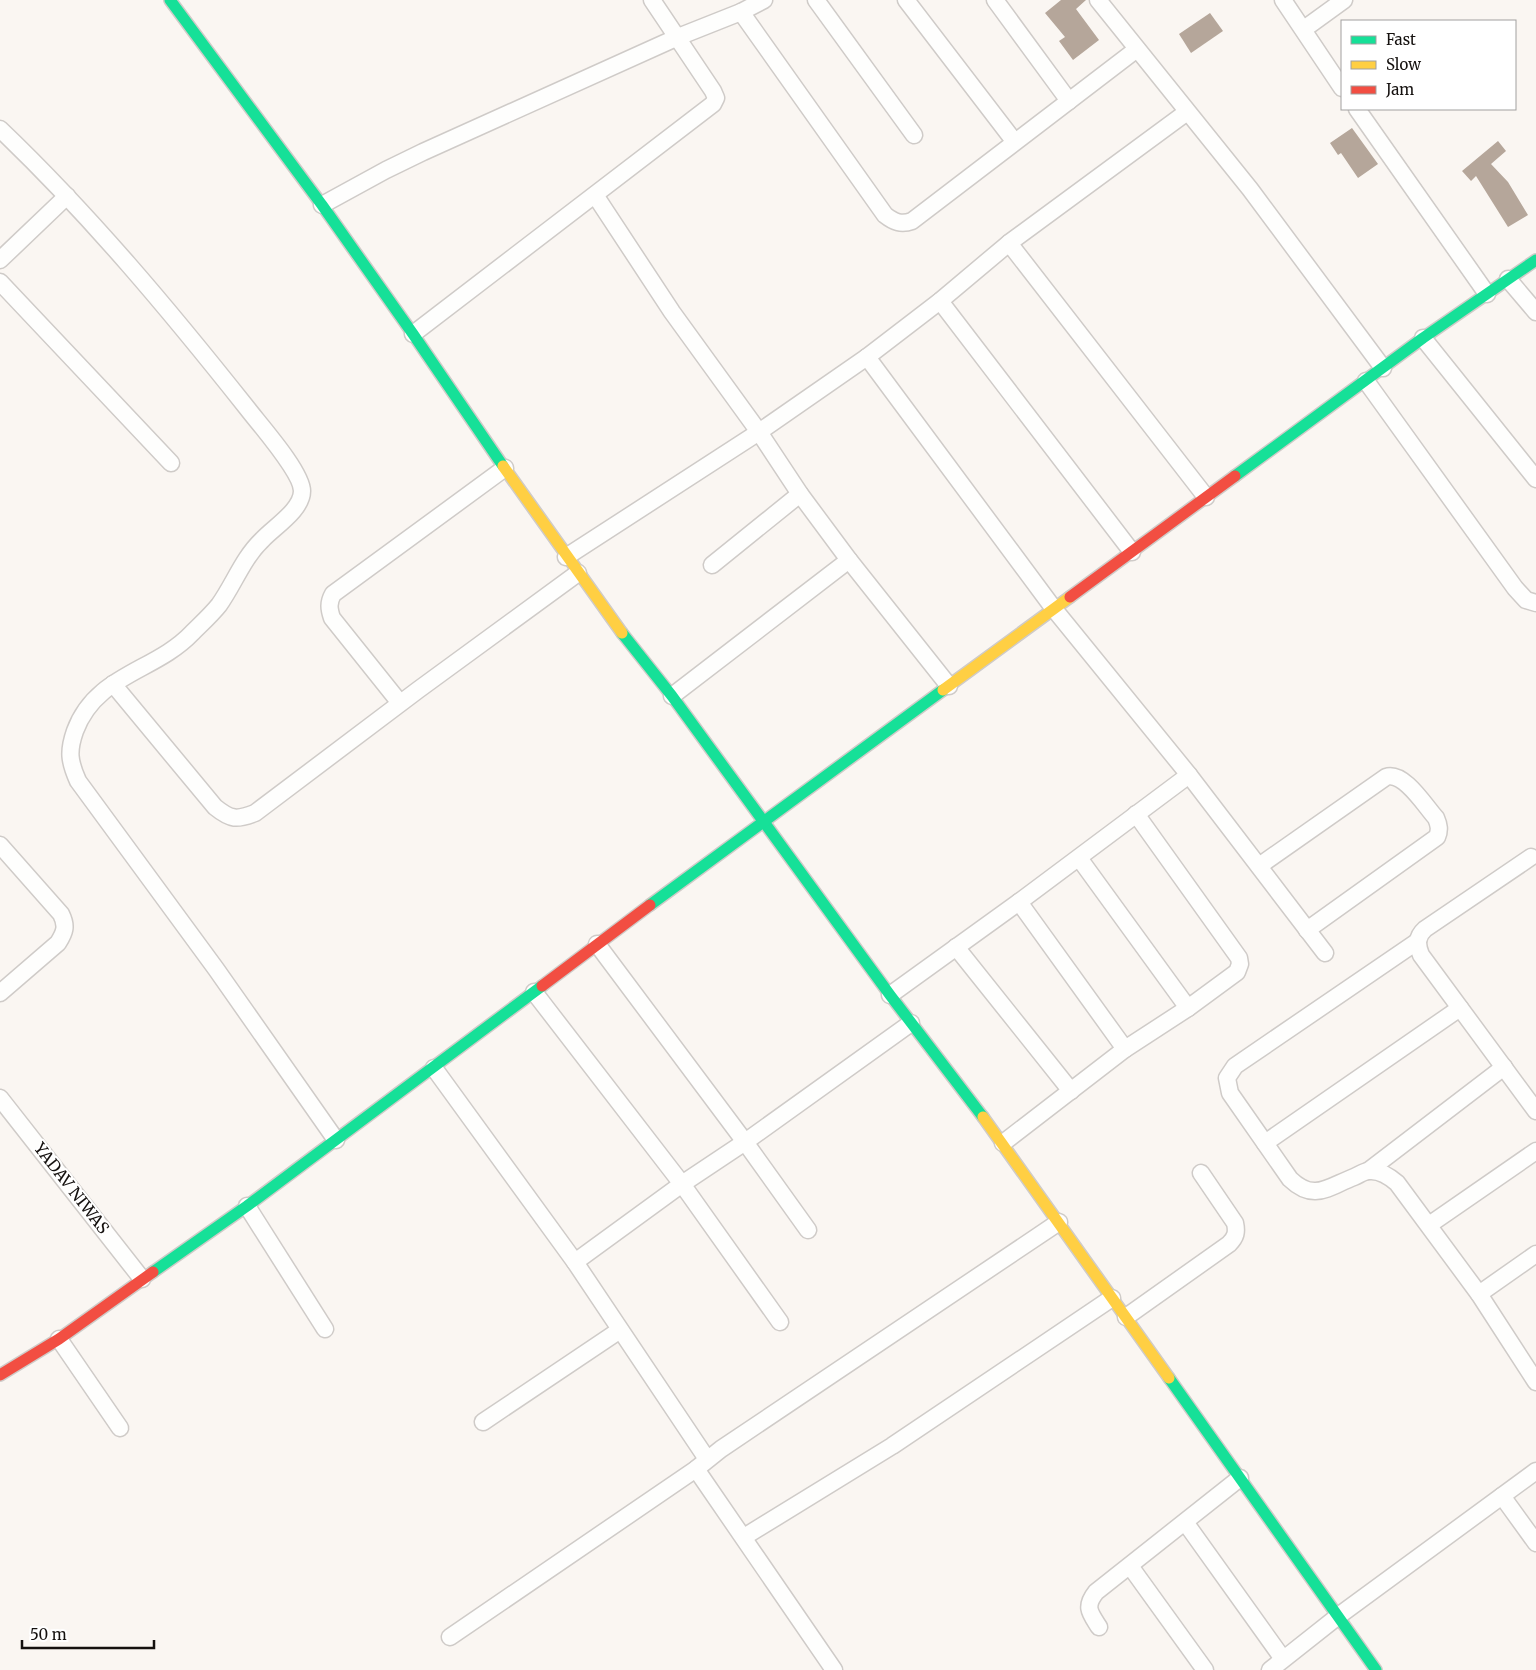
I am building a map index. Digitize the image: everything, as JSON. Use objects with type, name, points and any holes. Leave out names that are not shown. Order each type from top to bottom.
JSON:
[{"type":"street","points":[[170,0],[322,205],[611,619],[672,696],[890,995],[1003,1143],[1376,1670]]},
{"type":"street","points":[[413,334],[713,104],[716,98],[713,91],[652,0]]},
{"type":"street","points":[[322,205],[423,152],[678,37],[741,12],[764,0]]},
{"type":"street","points":[[816,0],[914,135]]},
{"type":"street","points":[[906,0],[1014,142]]},
{"type":"street","points":[[995,0],[1069,101]]},
{"type":"street","points":[[1098,0],[1250,188],[1382,368]]},
{"type":"street","points":[[1283,0],[1341,86]]},
{"type":"street","points":[[1304,30],[1344,0]]},
{"type":"street","points":[[741,12],[886,215],[896,222],[905,224],[912,221],[1137,49]]},
{"type":"street","points":[[1358,110],[1487,294]]},
{"type":"street","points":[[566,557],[759,432],[867,357],[940,301],[1009,243],[1187,112]]},
{"type":"street","points":[[0,129],[67,196],[151,289],[296,472],[300,482],[302,492],[297,507],[260,541],[243,564],[219,605],[190,636],[175,648],[113,684],[87,707],[73,736],[70,763],[78,781],[216,969],[336,1140]]},
{"type":"street","points":[[595,195],[672,312],[759,432],[800,494],[849,560],[950,686]]},
{"type":"street","points":[[0,260],[67,196]]},
{"type":"street","points":[[1009,243],[1206,497]]},
{"type":"street","points":[[0,1375],[59,1339],[247,1206],[763,821],[1423,338],[1536,260]]},
{"type":"street","points":[[1508,279],[1536,312]]},
{"type":"street","points":[[0,282],[170,463]]},
{"type":"street","points":[[940,301],[1132,552]]},
{"type":"street","points":[[1423,338],[1536,479]]},
{"type":"street","points":[[867,357],[1054,608],[1189,775],[1325,953]]},
{"type":"street","points":[[1366,381],[1515,588],[1526,600],[1536,602]]},
{"type":"street","points":[[400,703],[332,618],[329,602],[333,594],[505,468]]},
{"type":"street","points":[[712,566],[800,494]]},
{"type":"street","points":[[672,696],[849,560]]},
{"type":"street","points":[[113,684],[216,807],[230,818],[241,818],[255,813],[400,703],[578,573]]},
{"type":"street","points":[[890,995],[1079,858],[1189,775]]},
{"type":"street","points":[[1259,866],[1386,776],[1391,775],[1403,779],[1436,818],[1439,825],[1437,837],[1307,930]]},
{"type":"street","points":[[1003,1143],[1125,1049],[1234,976],[1240,964],[1239,958],[1136,814]]},
{"type":"street","points":[[0,845],[61,914],[65,922],[64,935],[58,943],[0,993]]},
{"type":"street","points":[[1531,857],[1425,929],[1420,934],[1418,946],[1421,955],[1536,1111]]},
{"type":"street","points":[[1079,858],[1188,1008]]},
{"type":"street","points":[[1019,902],[1125,1049]]},
{"type":"street","points":[[1418,941],[1235,1066],[1227,1078],[1230,1093],[1290,1179],[1305,1191],[1312,1192],[1368,1171],[1504,1068]]},
{"type":"street","points":[[597,944],[745,1142],[808,1230]]},
{"type":"street","points":[[956,947],[1071,1091]]},
{"type":"street","points":[[534,992],[682,1184],[780,1322]]},
{"type":"street","points":[[1265,1143],[1460,1008]]},
{"type":"street","points":[[575,1262],[682,1184],[745,1142],[911,1023]]},
{"type":"street","points":[[434,1068],[575,1262],[620,1330],[744,1537],[834,1670]]},
{"type":"street","name":"YADAV NIWAS","points":[[1,1102],[142,1280]]},
{"type":"street","points":[[1429,1225],[1536,1151]]},
{"type":"street","points":[[1368,1171],[1388,1176],[1397,1183],[1479,1294],[1533,1372]]},
{"type":"street","points":[[1126,1317],[1234,1239],[1237,1231],[1235,1222],[1201,1173]]},
{"type":"street","points":[[247,1206],[325,1329]]},
{"type":"street","points":[[450,1637],[701,1464],[1059,1222]]},
{"type":"street","points":[[1479,1294],[1536,1254]]},
{"type":"street","points":[[744,1537],[892,1446],[1112,1298]]},
{"type":"street","points":[[483,1422],[620,1330]]},
{"type":"street","points":[[59,1339],[120,1428]]},
{"type":"street","points":[[1270,1670],[1337,1617],[1536,1471]]},
{"type":"street","points":[[1099,1626],[1089,1612],[1091,1598],[1096,1592],[1240,1478]]},
{"type":"street","points":[[1502,1496],[1536,1543]]},
{"type":"street","points":[[1185,1522],[1283,1659]]},
{"type":"street","points":[[1130,1566],[1205,1670]]},
{"type":"building","points":[[1061,0],[1086,0],[1076,9],[1099,40],[1073,60],[1059,41],[1065,37],[1045,13]]},
{"type":"building","points":[[1210,13],[1223,31],[1191,53],[1179,34]]},
{"type":"building","points":[[1352,128],[1378,164],[1358,178],[1341,153],[1338,155],[1330,143]]},
{"type":"building","points":[[1498,141],[1506,151],[1491,164],[1508,182],[1528,215],[1508,227],[1476,176],[1471,181],[1462,171]]},
{"type":"traffic: fast","points":[[170,0],[322,205],[503,466]]},
{"type":"traffic: fast","points":[[1235,476],[1423,338],[1536,260]]},
{"type":"traffic: fast","points":[[622,633],[672,696],[890,995],[983,1117]]},
{"type":"traffic: fast","points":[[650,905],[943,690]]},
{"type":"traffic: fast","points":[[153,1272],[247,1206],[542,986]]},
{"type":"traffic: fast","points":[[1169,1378],[1376,1670]]},
{"type":"traffic: slow","points":[[503,466],[622,633]]},
{"type":"traffic: slow","points":[[943,690],[1070,597]]},
{"type":"traffic: slow","points":[[983,1117],[1169,1378]]},
{"type":"traffic: jam","points":[[1070,597],[1235,476]]},
{"type":"traffic: jam","points":[[542,986],[650,905]]},
{"type":"traffic: jam","points":[[0,1375],[59,1339],[153,1272]]}]
